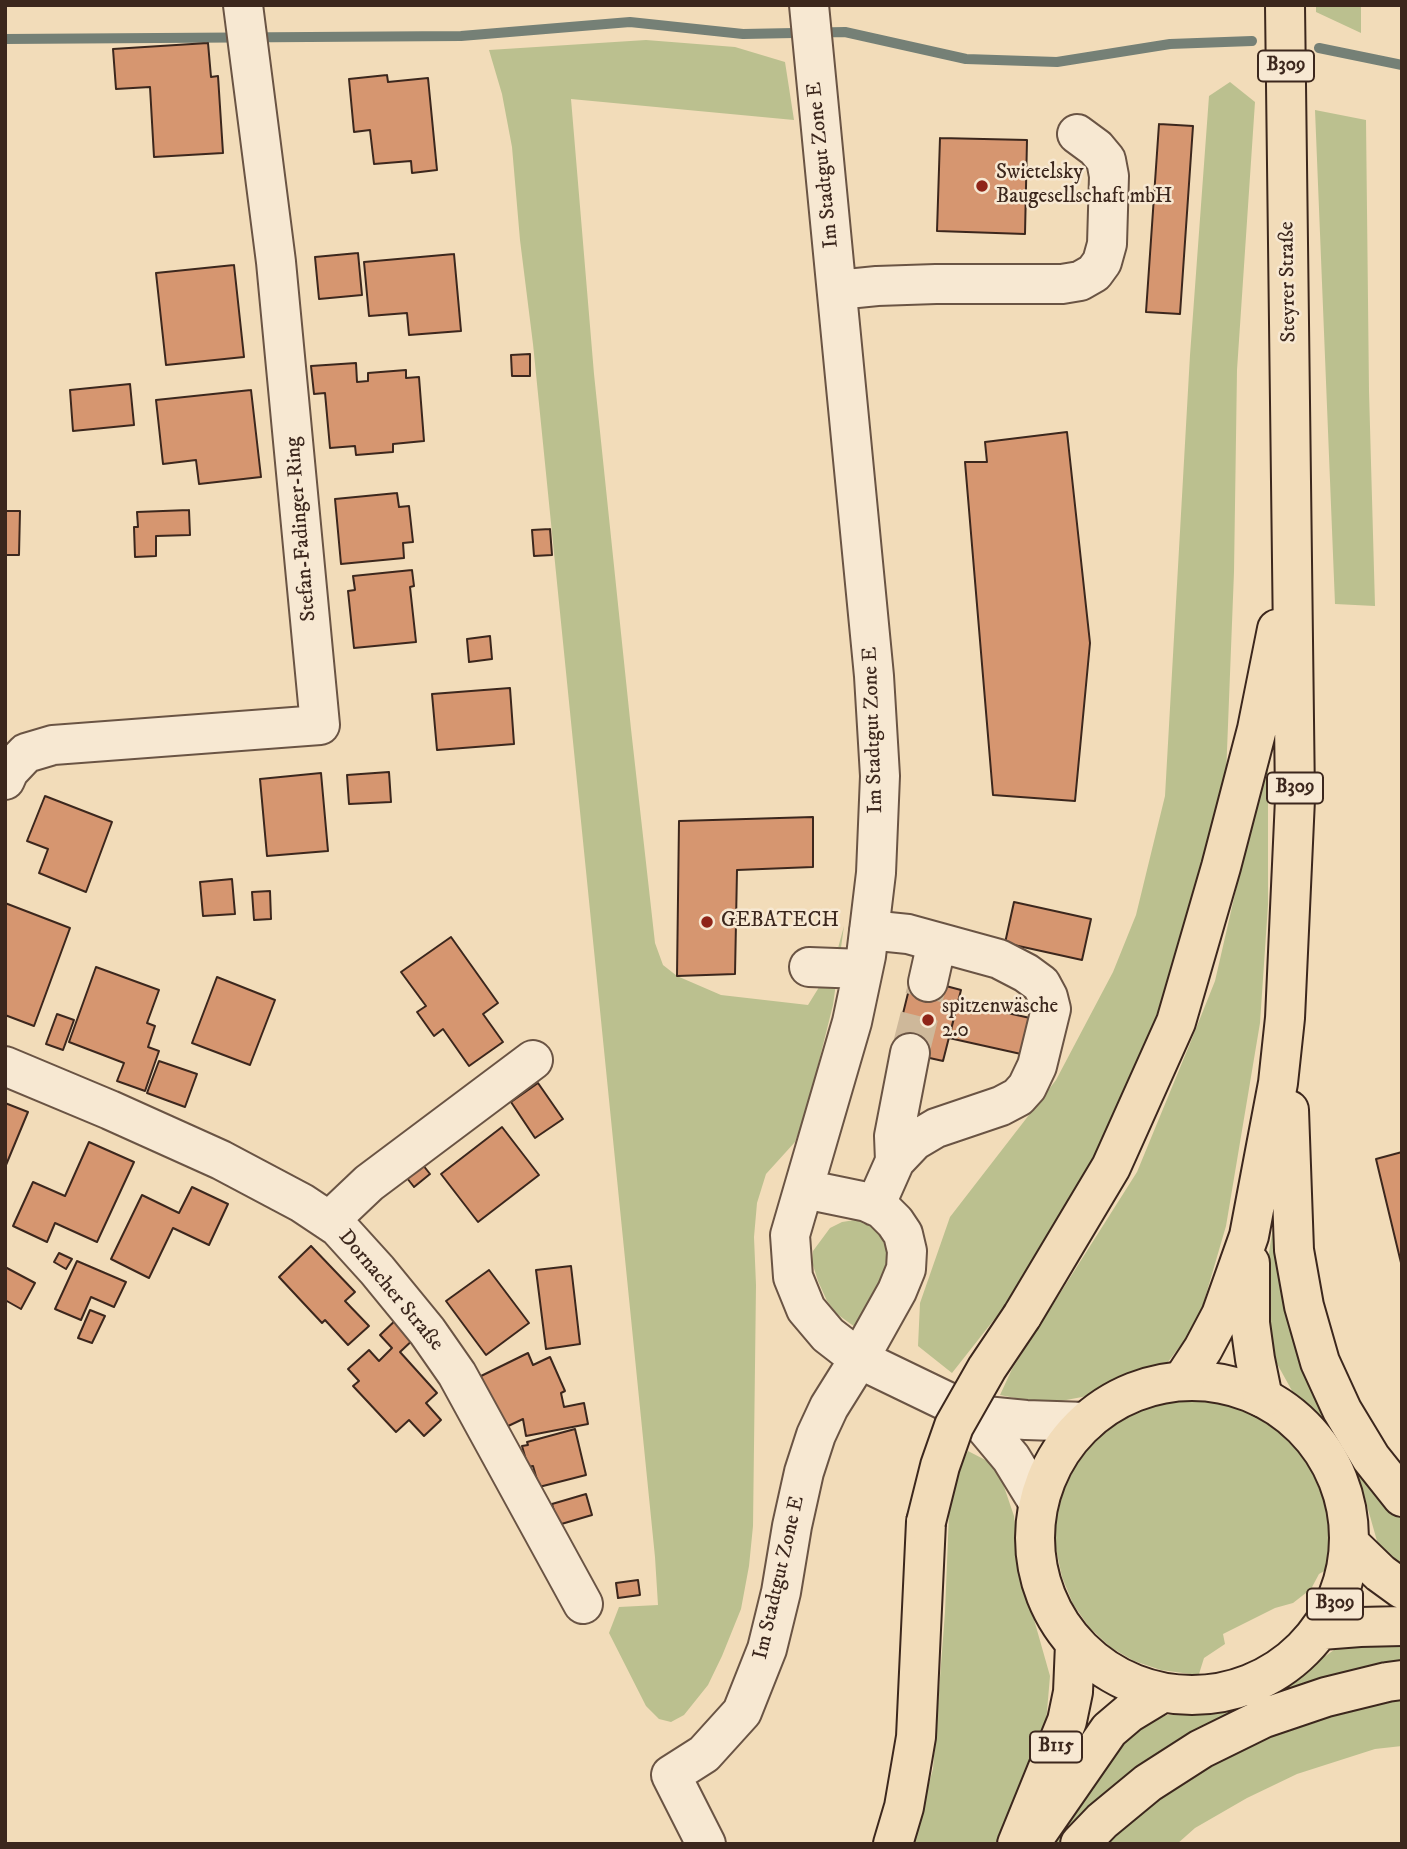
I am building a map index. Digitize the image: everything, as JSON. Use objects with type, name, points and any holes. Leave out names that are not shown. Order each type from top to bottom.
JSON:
[{"type":"main road","name":"Steyrer Straße","points":[[1285,5],[1291,559]]},
{"type":"main road","name":"B309","points":[[1182,1381],[1221,1315],[1249,1236],[1278,1083],[1285,1018],[1295,799],[1291,559]]},
{"type":"main road","points":[[893,1844],[904,1807],[916,1737],[926,1522],[940,1466],[954,1426],[987,1368],[1022,1316],[1111,1167],[1176,1022],[1221,867],[1256,729],[1291,559]]},
{"type":"main road","points":[[1285,1018],[1294,1250],[1304,1306],[1320,1362],[1342,1410],[1371,1458],[1402,1497]]},
{"type":"main road","name":"B309","points":[[1249,1236],[1250,1323],[1263,1398]]},
{"type":"main road","name":"B309","points":[[1182,1381],[1224,1384],[1263,1398],[1300,1423],[1328,1458],[1345,1500],[1350,1544],[1346,1575],[1336,1604],[1321,1630],[1289,1662],[1251,1685],[1207,1695],[1162,1693],[1130,1683],[1100,1667],[1075,1644],[1053,1614],[1039,1578],[1034,1540],[1038,1503],[1048,1472],[1065,1445],[1086,1422],[1115,1401],[1147,1387],[1182,1381]]},
{"type":"main road","points":[[1350,1544],[1402,1590]]},
{"type":"main road","points":[[1321,1630],[1402,1626]]},
{"type":"main road","name":"B115","points":[[1017,1844],[1067,1721],[1073,1692],[1075,1644]]},
{"type":"main road","points":[[1080,1844],[1102,1821],[1148,1783],[1201,1749],[1264,1718],[1326,1697],[1402,1680]]},
{"type":"main road","name":"B115","points":[[1030,1844],[1109,1730],[1129,1713],[1162,1693]]},
{"type":"street","name":"Im Stadtgut Zone E","points":[[809,5],[874,676],[880,776],[876,873],[863,969],[852,1022],[790,1235],[793,1277],[806,1308],[813,1317],[828,1335],[859,1359],[975,1415],[1086,1422]]},
{"type":"street","name":"Stefan-Fadinger-Ring","points":[[5,780],[9,771],[26,753],[53,745],[320,725],[276,262],[245,24]]},
{"type":"street","points":[[837,290],[936,284],[1062,284],[1080,281],[1094,273],[1102,262],[1107,244],[1109,176],[1106,160],[1096,148],[1077,134]]},
{"type":"street","points":[[869,930],[908,934],[999,959],[1041,984],[1051,1009],[1037,1066],[1027,1087],[1018,1097],[1001,1106],[936,1128],[914,1141],[895,1161],[875,1206]]},
{"type":"street","points":[[928,982],[937,942]]},
{"type":"street","points":[[809,967],[863,969]]},
{"type":"street","points":[[895,1161],[894,1136],[910,1053]]},
{"type":"street","points":[[330,1220],[369,1183],[533,1060]]},
{"type":"street","name":"Dornacher Straße","points":[[5,1066],[221,1160],[330,1220],[377,1269],[427,1331],[457,1374],[583,1604]]},
{"type":"street","points":[[804,1189],[867,1202],[882,1209],[903,1234],[907,1251],[906,1269],[897,1291],[859,1359]]},
{"type":"street","name":"Im Stadtgut Zone E","points":[[706,1844],[671,1775],[705,1754],[742,1712],[767,1649],[804,1472],[816,1435],[829,1407],[859,1359]]},
{"type":"street","name":"Im Stadtgut Zone E","points":[[975,1415],[1011,1458],[1038,1503]]},
{"type":"green space","points":[[1316,5],[1361,5],[1361,33],[1316,12]]},
{"type":"green space","points":[[646,40],[735,47],[785,62],[794,120],[571,99],[594,374],[655,943],[663,965],[677,976],[721,995],[808,1005],[834,963],[844,926],[833,1005],[806,1113],[795,1142],[766,1174],[757,1203],[754,1237],[756,1285],[753,1526],[741,1609],[708,1685],[684,1715],[671,1722],[659,1719],[646,1706],[609,1633],[619,1607],[658,1605],[655,1557],[512,147],[502,94],[489,50]]},
{"type":"green space","points":[[1230,82],[1255,102],[1237,370],[1234,572],[1226,776],[1185,950],[1124,1104],[1067,1210],[1004,1307],[952,1373],[918,1346],[920,1303],[950,1217],[1056,1080],[1113,972],[1136,915],[1165,796],[1190,355],[1209,96]]},
{"type":"green space","points":[[1315,110],[1366,120],[1375,606],[1335,604]]},
{"type":"green space","points":[[1258,767],[1268,769],[1268,905],[1260,1023],[1226,1226],[1198,1322],[1168,1362],[1098,1394],[1045,1404],[1000,1395],[1012,1369],[1137,1172],[1191,1041],[1215,981],[1243,859]]},
{"type":"green space","points":[[1280,1186],[1281,1222],[1402,1512],[1402,1571],[1377,1541],[1360,1481],[1333,1437],[1296,1398],[1270,1351],[1261,1300]]},
{"type":"green space","points":[[855,1220],[868,1222],[878,1232],[887,1249],[887,1269],[878,1290],[855,1327],[837,1314],[827,1301],[812,1262],[813,1251],[830,1228]]},
{"type":"green space","points":[[1195,1401],[1224,1404],[1251,1414],[1275,1429],[1296,1448],[1312,1472],[1323,1498],[1329,1526],[1329,1554],[1326,1570],[1319,1574],[1311,1589],[1293,1603],[1275,1608],[1223,1634],[1225,1644],[1204,1658],[1199,1674],[1190,1674],[1161,1670],[1134,1661],[1110,1647],[1089,1627],[1073,1604],[1062,1577],[1056,1549],[1056,1521],[1063,1493],[1075,1467],[1092,1444],[1139,1411],[1167,1403]]},
{"type":"green space","points":[[968,1451],[997,1466],[1014,1516],[1020,1570],[1050,1676],[1045,1735],[1019,1802],[996,1844],[912,1844],[933,1769],[945,1612],[950,1488]]},
{"type":"green space","points":[[1382,1638],[1402,1639],[1402,1668],[1374,1670],[1066,1844],[1045,1844],[1130,1730],[1167,1715],[1231,1706],[1270,1695],[1334,1650]]},
{"type":"green space","points":[[1402,1697],[1402,1746],[1375,1749],[1297,1774],[1247,1798],[1195,1828],[1177,1844],[1099,1844],[1210,1758],[1316,1717]]},
{"type":"building","points":[[208,43],[211,77],[218,76],[223,153],[154,157],[150,87],[116,89],[113,49]]},
{"type":"building","points":[[387,75],[388,82],[428,78],[437,170],[412,173],[411,161],[374,164],[370,130],[354,132],[349,79]]},
{"type":"building","points":[[1159,124],[1193,126],[1180,314],[1146,312]]},
{"type":"building","name":"Swietelsky Baugesellschaft mbH","points":[[940,138],[1027,140],[1025,234],[937,231]]},
{"type":"building","points":[[358,253],[362,295],[319,299],[315,257]]},
{"type":"building","points":[[454,254],[461,331],[409,335],[407,313],[369,316],[364,262]]},
{"type":"building","points":[[234,265],[244,357],[166,365],[156,273]]},
{"type":"building","points":[[530,354],[530,376],[512,376],[511,355]]},
{"type":"building","points":[[356,363],[357,382],[368,381],[368,373],[406,370],[406,378],[419,377],[424,441],[393,444],[393,452],[356,455],[355,446],[330,448],[325,393],[314,394],[311,366]]},
{"type":"building","points":[[130,384],[134,425],[73,431],[70,390]]},
{"type":"building","points":[[251,390],[261,477],[199,484],[196,460],[163,464],[156,400]]},
{"type":"building","points":[[1067,432],[1090,643],[1075,801],[993,795],[965,462],[987,462],[985,442]]},
{"type":"building","points":[[397,493],[399,507],[409,506],[413,542],[403,543],[404,558],[341,564],[335,499]]},
{"type":"building","points":[[189,510],[190,535],[156,536],[156,556],[135,557],[134,527],[138,527],[137,512]]},
{"type":"building","points":[[5,511],[20,511],[19,555],[5,555]]},
{"type":"building","points":[[550,529],[552,555],[534,556],[532,530]]},
{"type":"building","points":[[412,570],[414,586],[410,587],[416,642],[354,648],[348,591],[355,590],[353,576]]},
{"type":"building","points":[[490,636],[492,659],[469,662],[467,639]]},
{"type":"building","points":[[510,688],[514,744],[437,750],[432,694]]},
{"type":"building","points":[[389,772],[391,802],[349,804],[347,775]]},
{"type":"building","points":[[321,773],[328,851],[267,856],[260,779]]},
{"type":"building","points":[[45,796],[112,822],[86,892],[39,873],[48,849],[27,841]]},
{"type":"building","name":"GEBATECH","points":[[813,817],[813,867],[737,870],[735,974],[677,976],[679,821]]},
{"type":"building","points":[[232,879],[235,914],[203,916],[200,882]]},
{"type":"building","points":[[270,891],[271,919],[254,920],[252,892]]},
{"type":"building","points":[[1014,902],[1091,919],[1082,960],[1005,943]]},
{"type":"building","points":[[5,903],[70,928],[34,1026],[5,1015]]},
{"type":"building","points":[[451,937],[498,1003],[483,1014],[503,1042],[469,1066],[443,1029],[434,1036],[417,1012],[426,1006],[401,972]]},
{"type":"building","points":[[96,967],[159,990],[147,1023],[155,1026],[148,1047],[159,1051],[145,1091],[117,1081],[124,1063],[69,1042]]},
{"type":"building","points":[[217,977],[275,1000],[250,1065],[192,1043]]},
{"type":"building","name":"spitzenwäsche 2.0","points":[[912,977],[961,990],[943,1061],[894,1050]]},
{"type":"building","points":[[958,1002],[1039,1020],[1030,1056],[949,1038]]},
{"type":"building","points":[[57,1014],[74,1020],[63,1050],[46,1044]]},
{"type":"building","points":[[159,1061],[197,1074],[185,1107],[147,1093]]},
{"type":"building","points":[[538,1083],[563,1119],[535,1138],[511,1102]]},
{"type":"building","points":[[5,1103],[28,1112],[6,1165],[5,1165]]},
{"type":"building","points":[[502,1127],[539,1175],[478,1222],[441,1174]]},
{"type":"building","points":[[89,1142],[134,1162],[97,1242],[55,1223],[47,1242],[13,1226],[33,1182],[65,1196]]},
{"type":"building","points":[[1402,1152],[1402,1267],[1376,1159]]},
{"type":"building","points":[[419,1160],[430,1174],[414,1187],[403,1173]]},
{"type":"building","points":[[192,1187],[228,1204],[209,1245],[173,1228],[149,1278],[111,1259],[142,1195],[179,1213]]},
{"type":"building","points":[[311,1246],[355,1292],[345,1301],[369,1326],[348,1345],[325,1320],[322,1323],[279,1277]]},
{"type":"building","points":[[59,1253],[72,1259],[66,1269],[54,1262]]},
{"type":"building","points":[[77,1261],[126,1282],[114,1307],[91,1297],[81,1320],[55,1309]]},
{"type":"building","points":[[571,1266],[580,1344],[546,1349],[536,1270]]},
{"type":"building","points":[[5,1267],[35,1283],[21,1309],[5,1300]]},
{"type":"building","points":[[489,1270],[529,1323],[486,1355],[446,1301]]},
{"type":"building","points":[[90,1310],[105,1316],[92,1343],[78,1338]]},
{"type":"building","points":[[400,1316],[418,1335],[400,1352],[437,1393],[426,1403],[441,1420],[424,1436],[409,1420],[396,1432],[353,1386],[359,1381],[348,1369],[369,1350],[379,1361],[392,1348],[380,1335]]},
{"type":"building","points":[[528,1353],[533,1365],[550,1357],[565,1391],[561,1393],[564,1407],[584,1403],[588,1424],[526,1436],[523,1419],[504,1428],[479,1377]]},
{"type":"building","points":[[575,1429],[586,1475],[539,1487],[533,1466],[528,1467],[522,1446],[528,1445],[527,1442]]},
{"type":"building","points":[[586,1494],[592,1515],[558,1525],[552,1504]]},
{"type":"building","points":[[638,1580],[640,1595],[618,1598],[616,1583]]},
{"type":"waterway","points":[[5,39],[461,36],[630,22],[743,34],[845,32],[966,59],[1057,62],[1170,44],[1252,41]]},
{"type":"waterway","points":[[1319,48],[1402,65]]},
{"type":"tunnel","points":[[910,1053],[928,982]]},
{"type":"place","name":"Swietelsky Baugesellschaft mbH","points":[[982,186]]},
{"type":"place","name":"GEBATECH","points":[[707,922]]},
{"type":"place","name":"spitzenwäsche 2.0","points":[[928,1020]]}]
